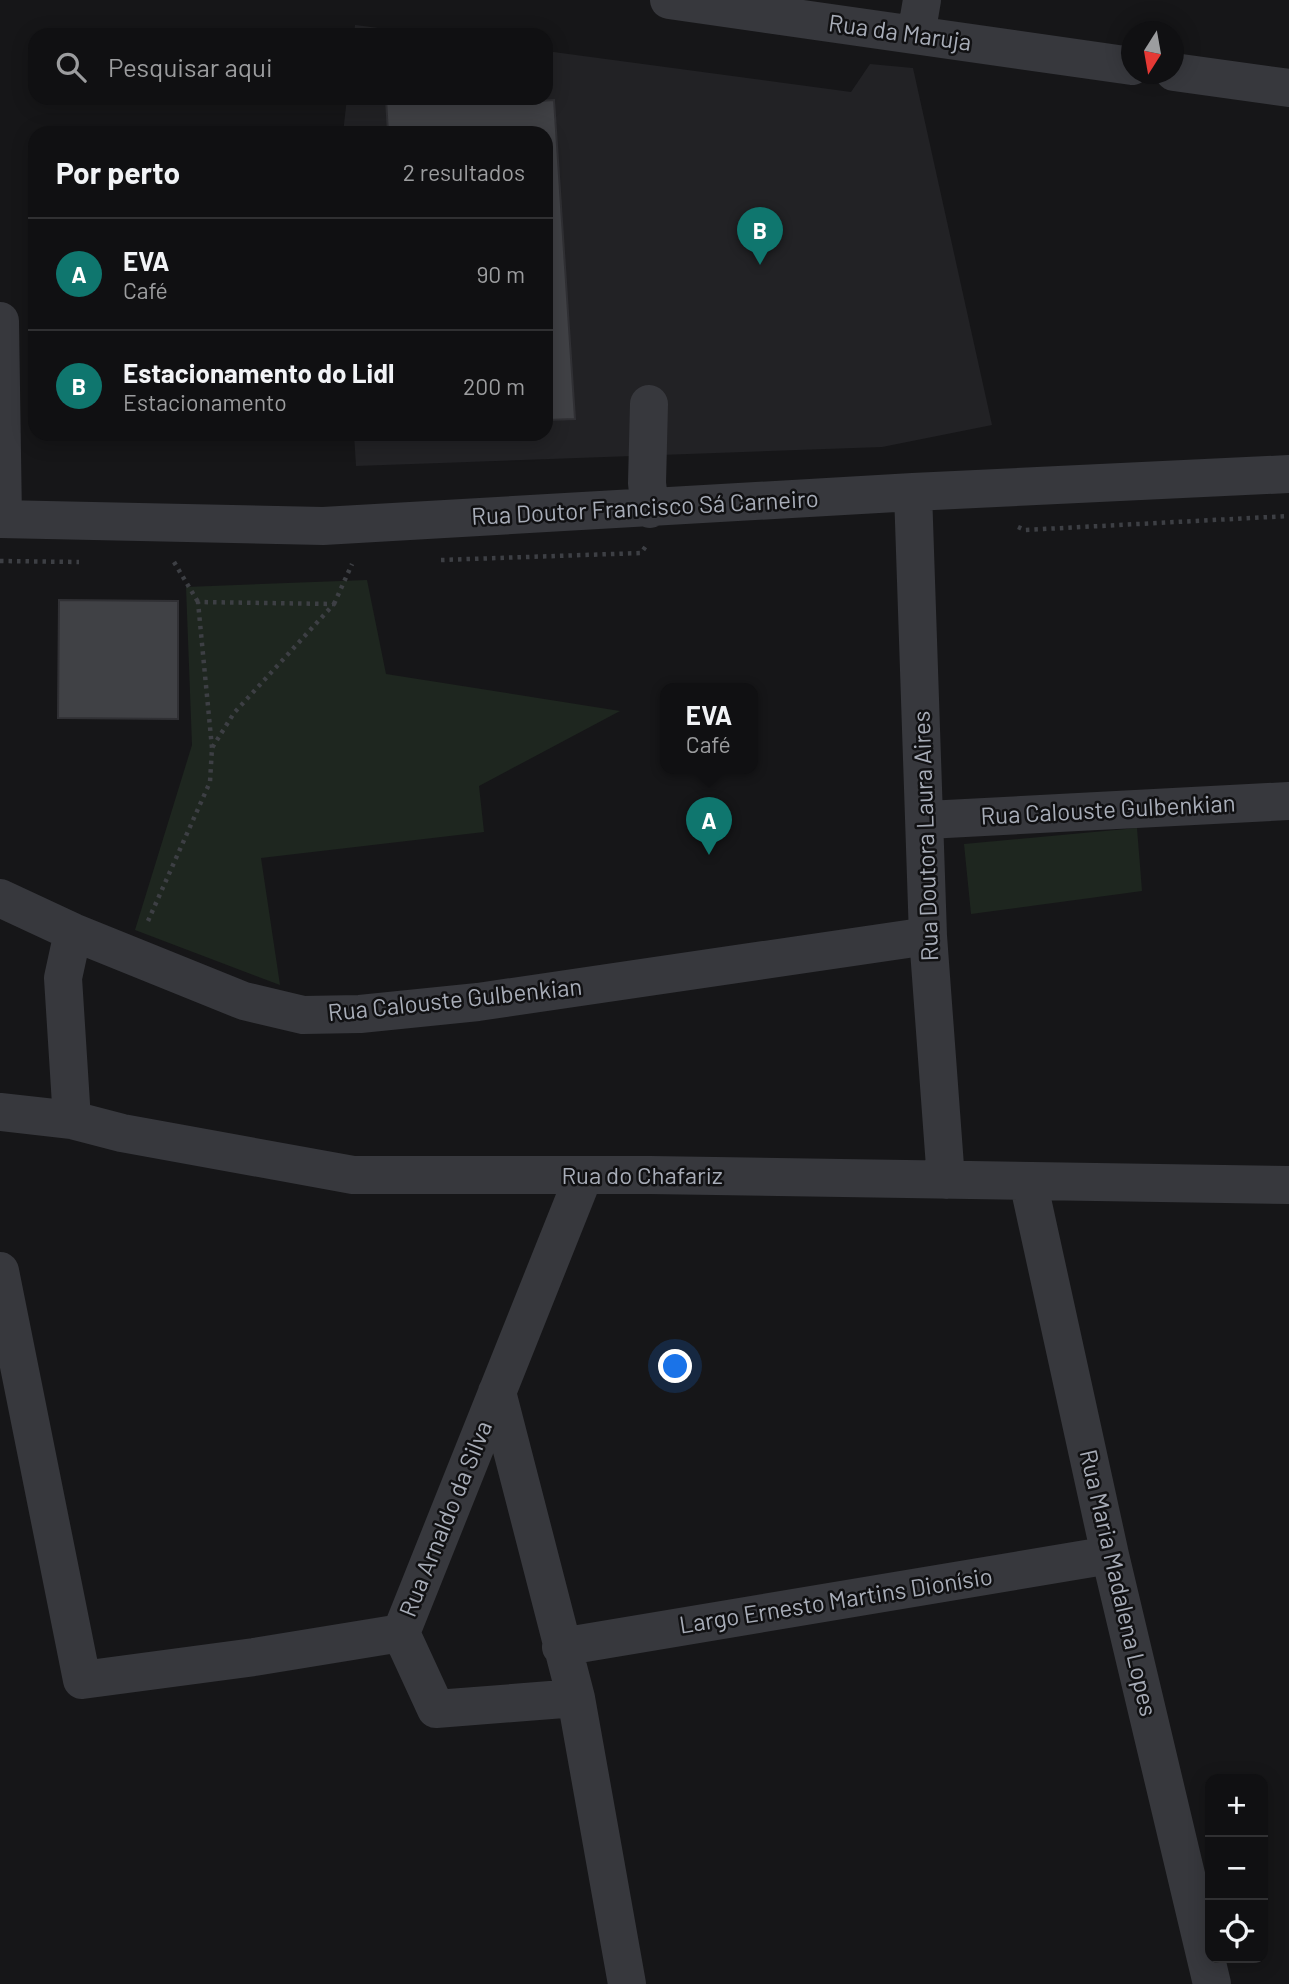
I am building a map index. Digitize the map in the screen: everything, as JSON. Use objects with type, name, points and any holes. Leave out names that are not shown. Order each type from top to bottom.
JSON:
[{"type":"street","name":"Rua da Maruja","points":[[669,0],[919,18],[1121,64]]},
{"type":"street","points":[[1184,73],[1289,88]]},
{"type":"street","points":[[0,321],[2,519]]},
{"type":"street","points":[[649,404],[647,482],[650,509]]},
{"type":"street","name":"Rua Doutor Francisco Sá Carneiro","points":[[2,519],[323,526],[913,492],[1289,474]]},
{"type":"street","name":"Rua Doutora Laura Aires","points":[[913,492],[927,820],[928,936],[946,1180]]},
{"type":"street","name":"Rua Calouste Gulbenkian","points":[[927,820],[1289,801]]},
{"type":"street","name":"Rua Calouste Gulbenkian","points":[[0,898],[73,932],[244,1001],[303,1015],[360,1014],[478,1002],[928,936]]},
{"type":"street","points":[[72,1120],[63,978],[73,932]]},
{"type":"street","name":"Rua do Chafariz","points":[[0,1112],[72,1120],[122,1133],[353,1175],[584,1175],[1289,1185]]},
{"type":"street","name":"Rua Arnaldo da Silva","points":[[576,1698],[436,1709],[401,1633],[584,1175]]},
{"type":"street","name":"Rua Maria Madalena Lopes","points":[[1028,1181],[1110,1555],[1212,1984]]},
{"type":"street","points":[[0,1270],[82,1680],[401,1633]]},
{"type":"street","name":"Rua Arnaldo da Silva","points":[[497,1392],[576,1698],[627,1984]]},
{"type":"street","name":"Largo Ernesto Martins Dionísio","points":[[561,1647],[1110,1555]]},
{"type":"path","points":[[133,954],[210,782],[212,748],[198,602],[174,562]]},
{"type":"path","points":[[212,748],[234,713],[334,604],[352,564]]},
{"type":"path","points":[[198,602],[334,604]]},
{"type":"shaded area","points":[[356,25],[378,28],[355,28]]},
{"type":"shaded area","points":[[553,52],[851,92],[870,64],[913,68],[992,425],[882,447],[356,466],[354,441],[553,441],[553,126],[344,126],[346,105],[553,105]]},
{"type":"shaded area","points":[[367,580],[386,674],[620,711],[479,786],[484,832],[261,858],[280,985],[135,930],[192,745],[186,587]]},
{"type":"shaded area","points":[[1137,828],[1142,891],[971,914],[964,844]]},
{"type":"building","points":[[554,100],[575,419],[553,420],[553,126],[388,126],[386,105],[553,105]]},
{"type":"building","points":[[59,600],[178,601],[178,719],[58,718]]},
{"type":"place","name":"Estacionamento do Lidl","points":[[760,265]]},
{"type":"place","name":"EVA","points":[[709,855]]}]
